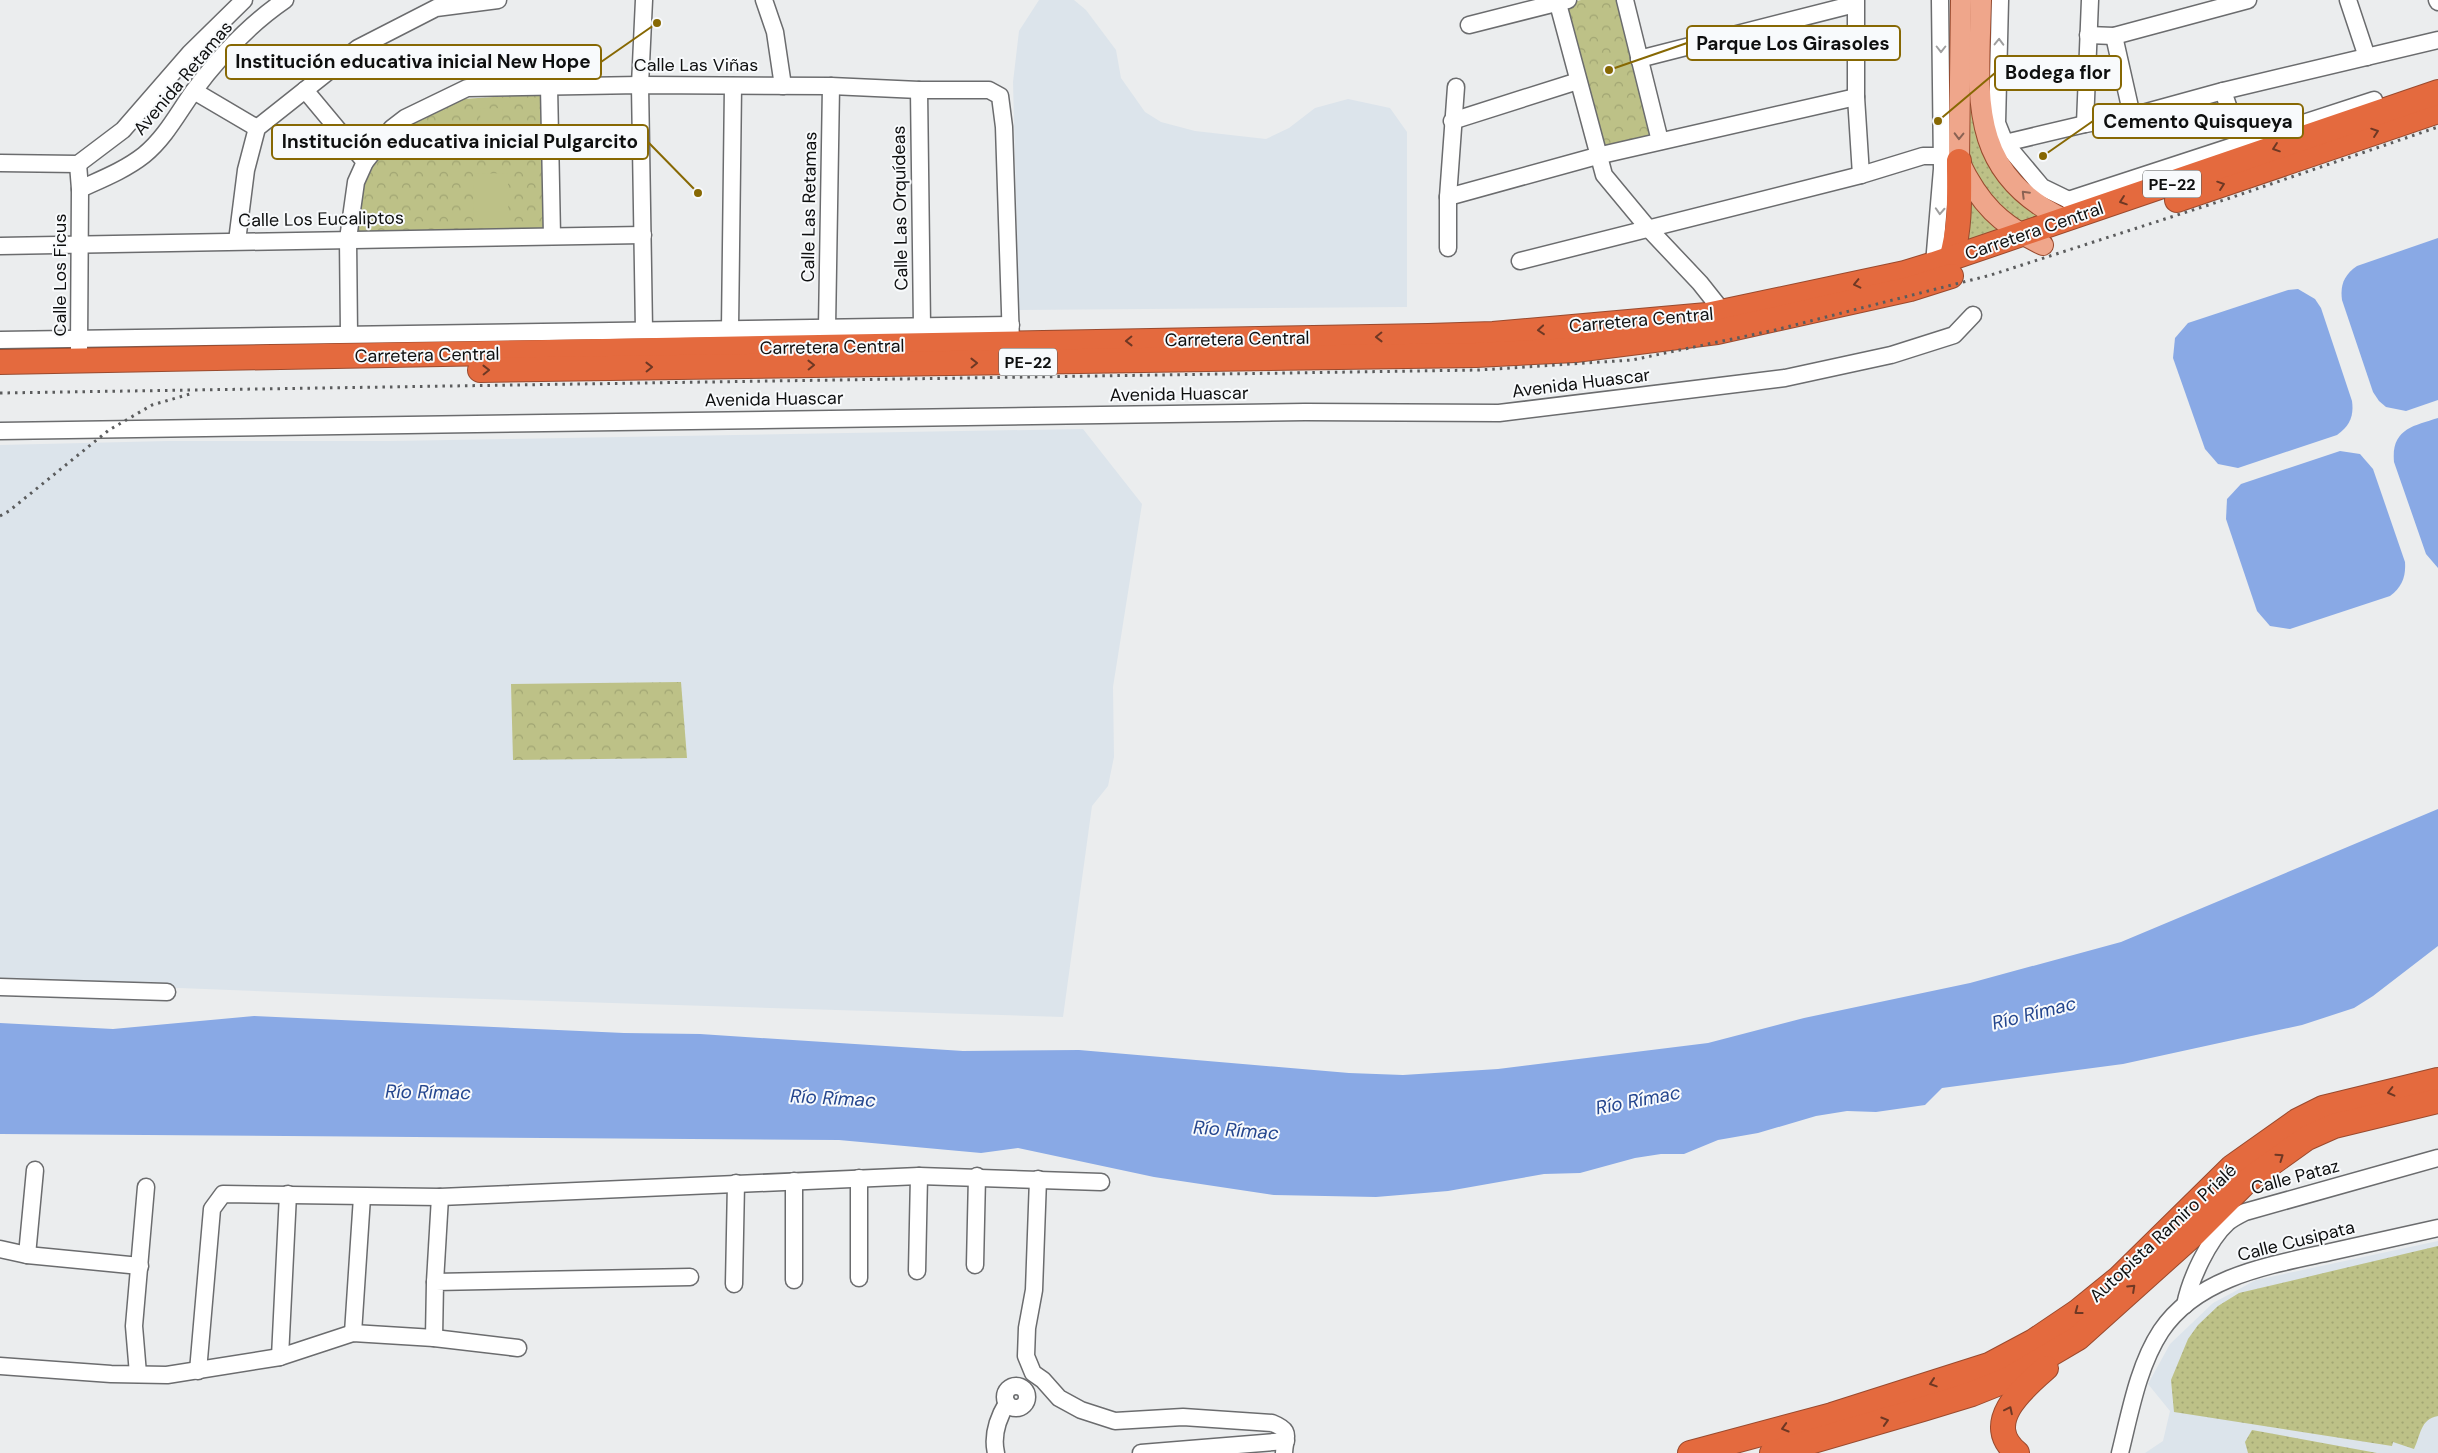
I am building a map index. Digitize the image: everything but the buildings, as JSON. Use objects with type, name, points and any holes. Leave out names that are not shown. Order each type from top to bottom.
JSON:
[{"type":"highway","name":"Carretera Central","points":[[0,362],[79,350],[924,345],[1476,354],[1575,350],[1718,332],[1910,289],[2043,245],[2194,185],[2243,150],[2378,113],[2438,92]]},
{"type":"highway","name":"Carretera Central","points":[[0,377],[924,345],[1011,334],[1493,334],[1723,312],[1880,279],[1943,262],[2021,235],[2067,210],[2093,211],[2194,185],[2438,111]]},
{"type":"highway","points":[[1943,262],[1956,242],[1958,221],[1950,158]]},
{"type":"highway","name":"Autopista Ramiro Prialé","points":[[1690,1453],[1832,1415],[1989,1365],[2034,1341],[2077,1312],[2118,1278],[2232,1167],[2297,1121],[2323,1108],[2438,1080]]},
{"type":"highway","name":"Autopista Ramiro Prialé","points":[[1772,1453],[1972,1394],[2007,1380],[2078,1338],[2195,1233],[2247,1181],[2307,1138],[2334,1126],[2438,1101]]},
{"type":"highway","points":[[2017,1453],[2006,1439],[2003,1428],[2005,1414],[2015,1398],[2078,1338]]},
{"type":"main road","points":[[1961,8],[1968,20],[1975,19],[1980,7]]},
{"type":"main road","points":[[1980,7],[1979,87],[1981,118],[1997,160],[2028,198],[2044,210],[2067,210]]},
{"type":"main road","points":[[1961,8],[1950,158],[1983,202],[2000,220],[2021,235],[2043,245]]},
{"type":"main road","points":[[1979,87],[1998,102]]},
{"type":"street","points":[[0,162],[78,164],[123,130],[190,52],[244,0]]},
{"type":"street","name":"Avenida Retamas","points":[[80,189],[118,172],[145,154],[166,131],[194,91],[236,43],[269,11],[285,0]]},
{"type":"street","points":[[237,241],[246,170],[257,128],[358,48],[436,8],[498,0]]},
{"type":"street","points":[[644,0],[640,85],[644,330]]},
{"type":"street","points":[[764,0],[775,32],[782,86]]},
{"type":"street","points":[[1625,0],[1660,141]]},
{"type":"street","points":[[1520,261],[1861,175],[1923,156],[1950,158],[1940,0]]},
{"type":"street","points":[[2000,0],[1997,123],[2005,143],[2042,187],[2067,210],[2243,150],[2223,91]]},
{"type":"street","points":[[2085,124],[2090,0]]},
{"type":"street","points":[[2088,35],[2114,36],[2248,0]]},
{"type":"street","points":[[2348,0],[2367,57]]},
{"type":"street","points":[[1469,25],[1561,1],[1578,80],[1597,156],[1604,175],[1648,228],[1700,283],[1723,312]]},
{"type":"street","points":[[1639,59],[1856,2],[1856,97],[1861,175]]},
{"type":"street","points":[[2114,36],[2132,116]]},
{"type":"street","points":[[2005,143],[2085,124],[2132,116],[2223,91],[2438,40]]},
{"type":"street","points":[[1452,121],[1578,80]]},
{"type":"street","name":"Calle Las Viñas","points":[[349,334],[348,239],[356,182],[365,162],[392,128],[405,118],[467,88],[640,85],[831,86],[918,90],[989,90],[998,94],[1002,98],[1011,334]]},
{"type":"street","points":[[548,86],[552,236]]},
{"type":"street","points":[[730,329],[733,86]]},
{"type":"street","name":"Calle Las Retamas","points":[[827,328],[831,86]]},
{"type":"street","points":[[1448,248],[1448,197],[1452,121],[1456,87]]},
{"type":"street","points":[[305,90],[365,162]]},
{"type":"street","name":"Calle Las Orquídeas","points":[[918,90],[924,345]]},
{"type":"street","points":[[194,91],[257,128]]},
{"type":"street","points":[[1448,197],[1597,156],[1856,97]]},
{"type":"street","name":"Calle Los Ficus","points":[[78,164],[80,189],[79,350]]},
{"type":"street","name":"Calle Los Eucaliptos","points":[[0,246],[643,235]]},
{"type":"street","name":"Avenida Huascar","points":[[0,431],[1305,412],[1499,413],[1785,378],[1891,355],[1954,334],[1972,315]]},
{"type":"street","points":[[0,340],[79,350],[349,334],[827,328],[924,345]]},
{"type":"street","points":[[0,987],[168,992]]},
{"type":"street","name":"Calle Pataz","points":[[2184,1305],[2188,1288],[2215,1237],[2228,1222],[2245,1212],[2438,1158]]},
{"type":"street","points":[[28,1255],[35,1170]]},
{"type":"street","points":[[917,1270],[919,1176]]},
{"type":"street","points":[[198,1371],[212,1209],[223,1194],[440,1197],[919,1176],[977,1176],[1101,1182]]},
{"type":"street","points":[[975,1265],[977,1176]]},
{"type":"street","points":[[859,1178],[860,1278]]},
{"type":"street","points":[[1038,1179],[1034,1290],[1027,1328],[1026,1356],[1034,1373],[1059,1398],[1081,1410],[1115,1421],[1182,1417],[1272,1423],[1283,1427],[1287,1434],[1285,1447],[1141,1453]]},
{"type":"street","points":[[794,1181],[794,1280]]},
{"type":"street","points":[[734,1284],[736,1183]]},
{"type":"street","points":[[138,1374],[134,1326],[146,1187]]},
{"type":"street","points":[[280,1357],[288,1194]]},
{"type":"street","points":[[353,1333],[362,1197]]},
{"type":"street","points":[[434,1338],[440,1197]]},
{"type":"street","name":"Calle Cusipata","points":[[2120,1453],[2144,1365],[2161,1330],[2184,1305],[2228,1280],[2258,1268],[2438,1228]]},
{"type":"street","points":[[0,1249],[28,1255],[140,1266]]},
{"type":"street","points":[[435,1282],[690,1277]]},
{"type":"street","points":[[0,1366],[166,1374],[198,1371],[280,1357],[353,1333],[434,1338],[518,1348]]},
{"type":"street","points":[[996,1453],[994,1437],[1000,1414],[1007,1403]]},
{"type":"shaded area","points":[[1039,0],[1074,0],[1086,10],[1116,50],[1121,78],[1145,112],[1161,122],[1195,131],[1266,139],[1289,128],[1315,108],[1348,99],[1390,108],[1407,132],[1407,307],[1019,310],[1013,82],[1019,31]]},
{"type":"shaded area","points":[[1083,429],[1142,504],[1113,687],[1114,757],[1108,786],[1092,806],[1063,1017],[385,996],[0,981],[0,445],[168,441],[389,441]]},
{"type":"shaded area","points":[[2438,1241],[2438,1453],[2145,1453],[2163,1441],[2170,1411],[2148,1384],[2170,1344],[2213,1303],[2256,1280]]},
{"type":"green space","points":[[1581,0],[1617,0],[1653,135],[1602,148],[1564,4]]},
{"type":"green space","points":[[1967,24],[1976,113],[2044,217],[2017,226],[1969,171]]},
{"type":"green space","points":[[545,94],[548,233],[354,236],[365,183],[375,163],[408,126],[462,99]]},
{"type":"green space","points":[[502,108],[503,150],[481,151],[480,109]]},
{"type":"green space","points":[[508,173],[508,224],[474,225],[473,174]]},
{"type":"green space","points":[[1964,187],[1981,213],[1999,232],[1962,244]]},
{"type":"green space","points":[[681,682],[687,758],[513,760],[511,684]]},
{"type":"green space","points":[[2438,1246],[2438,1416],[2424,1424],[2414,1449],[2393,1442],[2392,1446],[2174,1412],[2171,1380],[2188,1339],[2198,1325],[2218,1306],[2239,1293]]},
{"type":"green space","points":[[2252,1430],[2377,1453],[2248,1453],[2245,1442]]},
{"type":"water","points":[[2438,238],[2438,400],[2406,411],[2386,407],[2373,392],[2342,300],[2342,285],[2349,273],[2357,266]]},
{"type":"water","points":[[2298,289],[2315,299],[2321,308],[2352,401],[2350,420],[2337,435],[2238,468],[2218,464],[2205,449],[2173,358],[2175,338],[2188,323],[2288,290]]},
{"type":"water","points":[[2438,418],[2438,568],[2426,554],[2394,462],[2394,451],[2396,442],[2406,431]]},
{"type":"water","points":[[2340,451],[2360,454],[2373,469],[2405,562],[2405,572],[2402,581],[2398,589],[2390,596],[2290,629],[2270,626],[2257,611],[2226,519],[2227,499],[2241,484]]},
{"type":"water","name":"Río Rímac","points":[[2438,809],[2438,946],[2373,996],[2354,1008],[2302,1025],[2123,1064],[1942,1088],[1925,1105],[1876,1112],[1847,1111],[1816,1116],[1758,1133],[1718,1140],[1684,1154],[1661,1154],[1635,1158],[1580,1173],[1544,1174],[1448,1191],[1376,1197],[1274,1195],[1154,1177],[1018,1148],[981,1153],[839,1140],[0,1134],[0,1023],[113,1029],[254,1016],[624,1033],[700,1034],[963,1051],[1079,1050],[1349,1073],[1403,1075],[1498,1069],[1708,1043],[1804,1018],[1970,983],[2121,942]]},
{"type":"railway","points":[[0,393],[1479,370],[1632,360],[1775,330],[1991,275],[2227,199],[2438,127]]},
{"type":"railway","points":[[0,516],[9,511],[109,430],[152,405],[190,394]]},
{"type":"place","name":"Institución educativa inicial New Hope","points":[[657,23]]},
{"type":"place","name":"Parque Los Girasoles","points":[[1609,70]]},
{"type":"place","name":"Bodega flor","points":[[1938,121]]},
{"type":"place","name":"Cemento Quisqueya","points":[[2043,156]]},
{"type":"place","name":"Institución educativa inicial Pulgarcito","points":[[698,193]]}]
